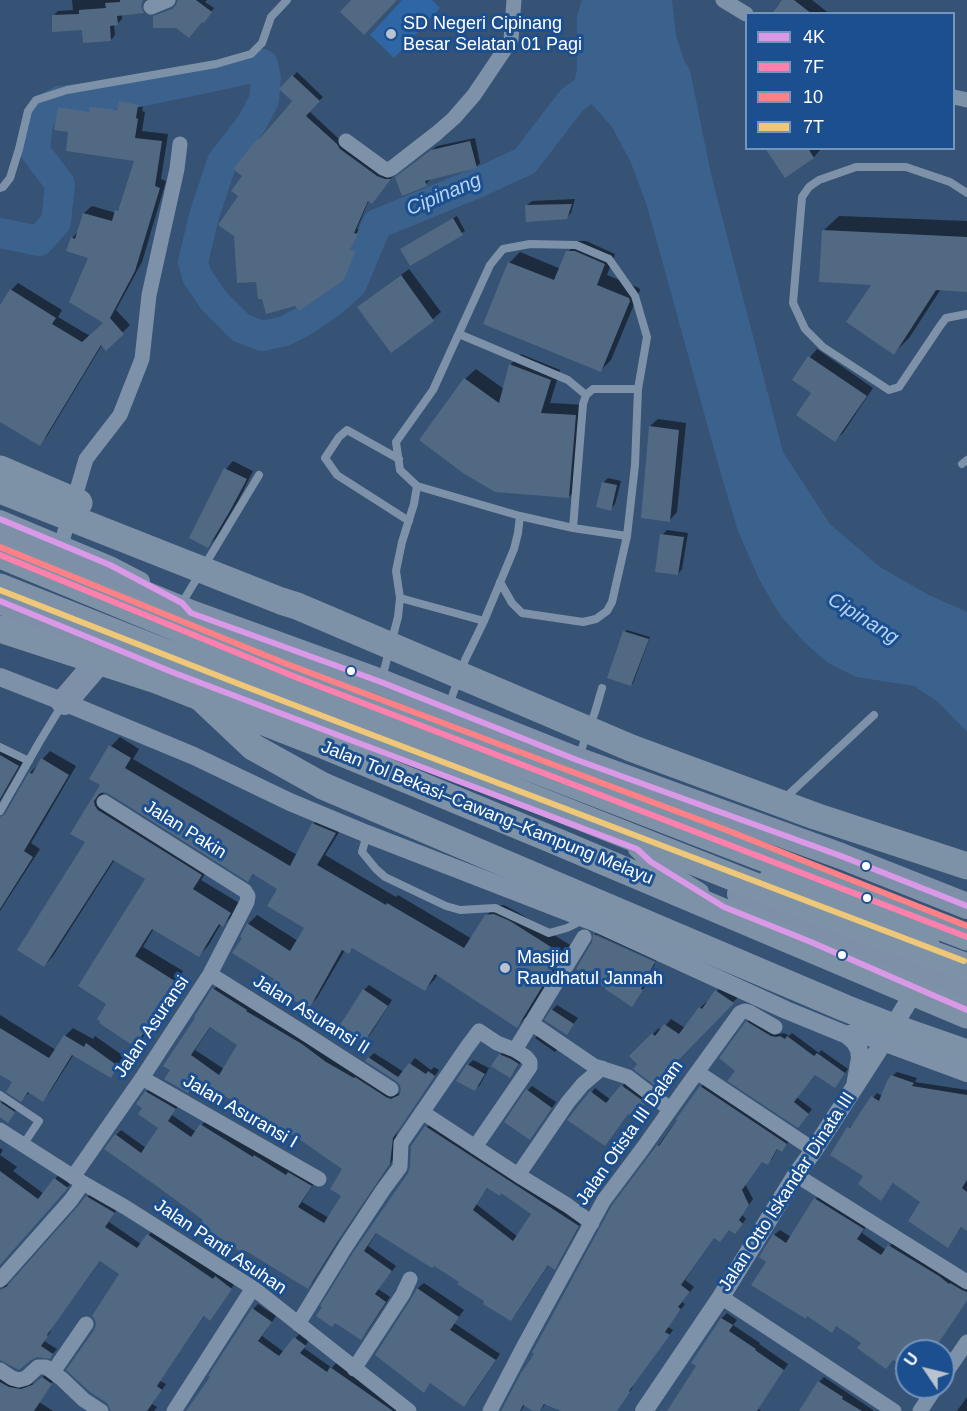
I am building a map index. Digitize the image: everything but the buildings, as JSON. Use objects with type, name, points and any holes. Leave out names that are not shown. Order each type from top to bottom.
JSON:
[{"type":"highway","points":[[0,469],[284,597],[297,606]]},
{"type":"highway","points":[[0,490],[297,606],[631,748],[815,816],[967,866]]},
{"type":"highway","points":[[2,538],[381,682],[577,760],[763,819],[841,856],[967,906]]},
{"type":"highway","points":[[2,538],[298,678],[967,937]]},
{"type":"highway","points":[[0,588],[861,928],[967,967]]},
{"type":"highway","points":[[0,601],[172,672],[637,849],[815,926],[922,979],[967,988]]},
{"type":"highway","name":"Jalan Tol Bekasi–Cawang–Kampung Melayu","points":[[0,628],[156,680],[325,746],[967,1015]]},
{"type":"highway","points":[[64,702],[111,646]]},
{"type":"highway","points":[[172,672],[253,747],[323,786],[845,1008],[967,1053]]},
{"type":"street","points":[[151,7],[168,0]]},
{"type":"street","points":[[346,141],[388,170],[454,118],[474,96],[511,40],[514,0]]},
{"type":"street","points":[[723,0],[742,8]]},
{"type":"street","points":[[61,544],[86,459],[120,415],[142,359],[149,295],[177,169],[180,144]]},
{"type":"street","points":[[2,538],[61,544],[110,564],[187,608]]},
{"type":"street","points":[[0,676],[194,756],[290,802],[585,928],[847,1035],[855,1042],[859,1050],[860,1065],[855,1086]]},
{"type":"street","name":"Jalan Pakin","points":[[104,802],[245,891]]},
{"type":"street","name":"Jalan Asuransi","points":[[0,1280],[71,1200],[78,1180],[210,974],[247,902],[248,896],[245,891]]},
{"type":"street","points":[[515,1050],[585,928]]},
{"type":"street","name":"Jalan Asuransi II","points":[[210,974],[391,1089]]},
{"type":"street","points":[[922,979],[967,1010]]},
{"type":"street","name":"Jalan Otto Iskandar Dinata III","points":[[644,1411],[721,1297],[922,979]]},
{"type":"street","name":"Jalan Otista III Dalam","points":[[490,1411],[604,1200],[740,1013],[745,1011],[775,1027]]},
{"type":"street","points":[[531,1023],[594,1066],[628,1077],[670,1109]]},
{"type":"street","points":[[298,1324],[346,1246],[400,1167],[401,1143],[479,1031],[526,1057],[530,1062],[530,1067],[475,1146]]},
{"type":"street","points":[[847,1035],[855,1032],[967,1073]]},
{"type":"street","points":[[518,1175],[568,1102],[583,1084],[602,1068]]},
{"type":"street","points":[[697,1072],[814,1150]]},
{"type":"street","name":"Jalan Asuransi I","points":[[142,1078],[320,1179]]},
{"type":"street","points":[[422,1112],[567,1204],[592,1223]]},
{"type":"street","name":"Jalan Panti Asuhan","points":[[0,1130],[253,1288],[409,1411]]},
{"type":"street","points":[[796,1175],[967,1282]]},
{"type":"street","points":[[354,1369],[403,1294],[410,1279]]},
{"type":"street","points":[[174,1411],[253,1288]]},
{"type":"street","points":[[721,1297],[894,1411]]},
{"type":"street","points":[[53,1372],[86,1324]]},
{"type":"street","points":[[955,1360],[967,1342]]},
{"type":"street","points":[[0,1370],[19,1380],[26,1378],[41,1366],[53,1372],[84,1400],[101,1411]]},
{"type":"lane","points":[[0,188],[3,188],[10,178],[28,111],[36,100],[67,90],[216,64],[251,54],[262,43],[271,16],[287,0]]},
{"type":"lane","points":[[967,193],[950,182],[906,167],[856,167],[819,180],[809,187],[802,197],[793,303],[805,329],[824,347],[889,390],[899,387],[946,318],[967,314]]},
{"type":"lane","points":[[500,582],[512,603],[522,613],[583,622],[596,619],[607,611],[612,602],[627,536],[638,388],[647,337],[636,296],[609,259],[576,245],[530,244],[503,249],[490,265],[433,390],[396,442],[400,470],[417,486],[520,516],[573,528],[627,536]]},
{"type":"lane","points":[[459,334],[568,380],[586,395]]},
{"type":"lane","points":[[573,528],[583,404],[586,395],[593,389],[638,388]]},
{"type":"lane","points":[[399,459],[347,430],[339,437],[325,458],[337,476],[409,521]]},
{"type":"lane","points":[[187,608],[259,475]]},
{"type":"lane","points":[[381,682],[398,616],[400,598],[396,571],[417,486]]},
{"type":"lane","points":[[448,708],[465,660],[514,549],[520,516]]},
{"type":"lane","points":[[2,538],[263,655],[729,831],[967,926]]},
{"type":"lane","points":[[0,580],[394,734]]},
{"type":"lane","points":[[400,598],[483,621]]},
{"type":"lane","points":[[577,760],[602,688]]},
{"type":"lane","points":[[0,811],[64,702]]},
{"type":"lane","points":[[763,819],[874,715]]},
{"type":"lane","points":[[0,747],[29,761]]},
{"type":"lane","points":[[366,834],[362,852],[375,869],[446,906],[460,910],[495,908],[549,933],[567,928],[585,928]]},
{"type":"lane","points":[[760,874],[967,953]]},
{"type":"lane","points":[[0,1095],[39,1121],[23,1145]]},
{"type":"shaded area","points":[[402,0],[432,0],[440,8],[394,58],[370,35]]},
{"type":"water","points":[[582,0],[672,0],[676,36],[690,70],[711,174],[783,452],[830,524],[880,567],[929,595],[967,612],[967,732],[938,702],[914,686],[856,677],[828,663],[805,643],[780,615],[759,579],[738,531],[647,206],[631,163],[612,127],[574,84],[577,69],[577,16]]},
{"type":"waterway","name":"Cipinang","points":[[0,233],[39,241],[56,222],[60,184],[35,151],[38,123],[45,109],[60,101],[138,92],[263,64],[266,78],[264,100],[252,123],[222,162],[204,216],[193,262],[197,276],[214,301],[241,328],[262,336],[285,331],[306,320],[352,284],[377,224],[525,161],[572,100],[615,68]]},
{"type":"transit line","name":"4K","points":[[0,519],[110,565],[182,603],[191,613],[381,682],[577,760],[841,856],[967,906]]},
{"type":"transit line","name":"10","points":[[0,547],[284,663],[729,831],[967,926]]},
{"type":"transit line","name":"7F","points":[[0,555],[298,678],[967,937]]},
{"type":"transit line","name":"7T","points":[[0,590],[244,686],[964,961]]},
{"type":"transit line","name":"4K","points":[[0,601],[172,672],[637,849],[651,862],[724,907],[967,1010]]},
{"type":"place","name":"SD Negeri Cipinang Besar Selatan 01 Pagi","points":[[391,34]]},
{"type":"place","name":"Masjid Raudhatul Jannah","points":[[505,968]]}]
